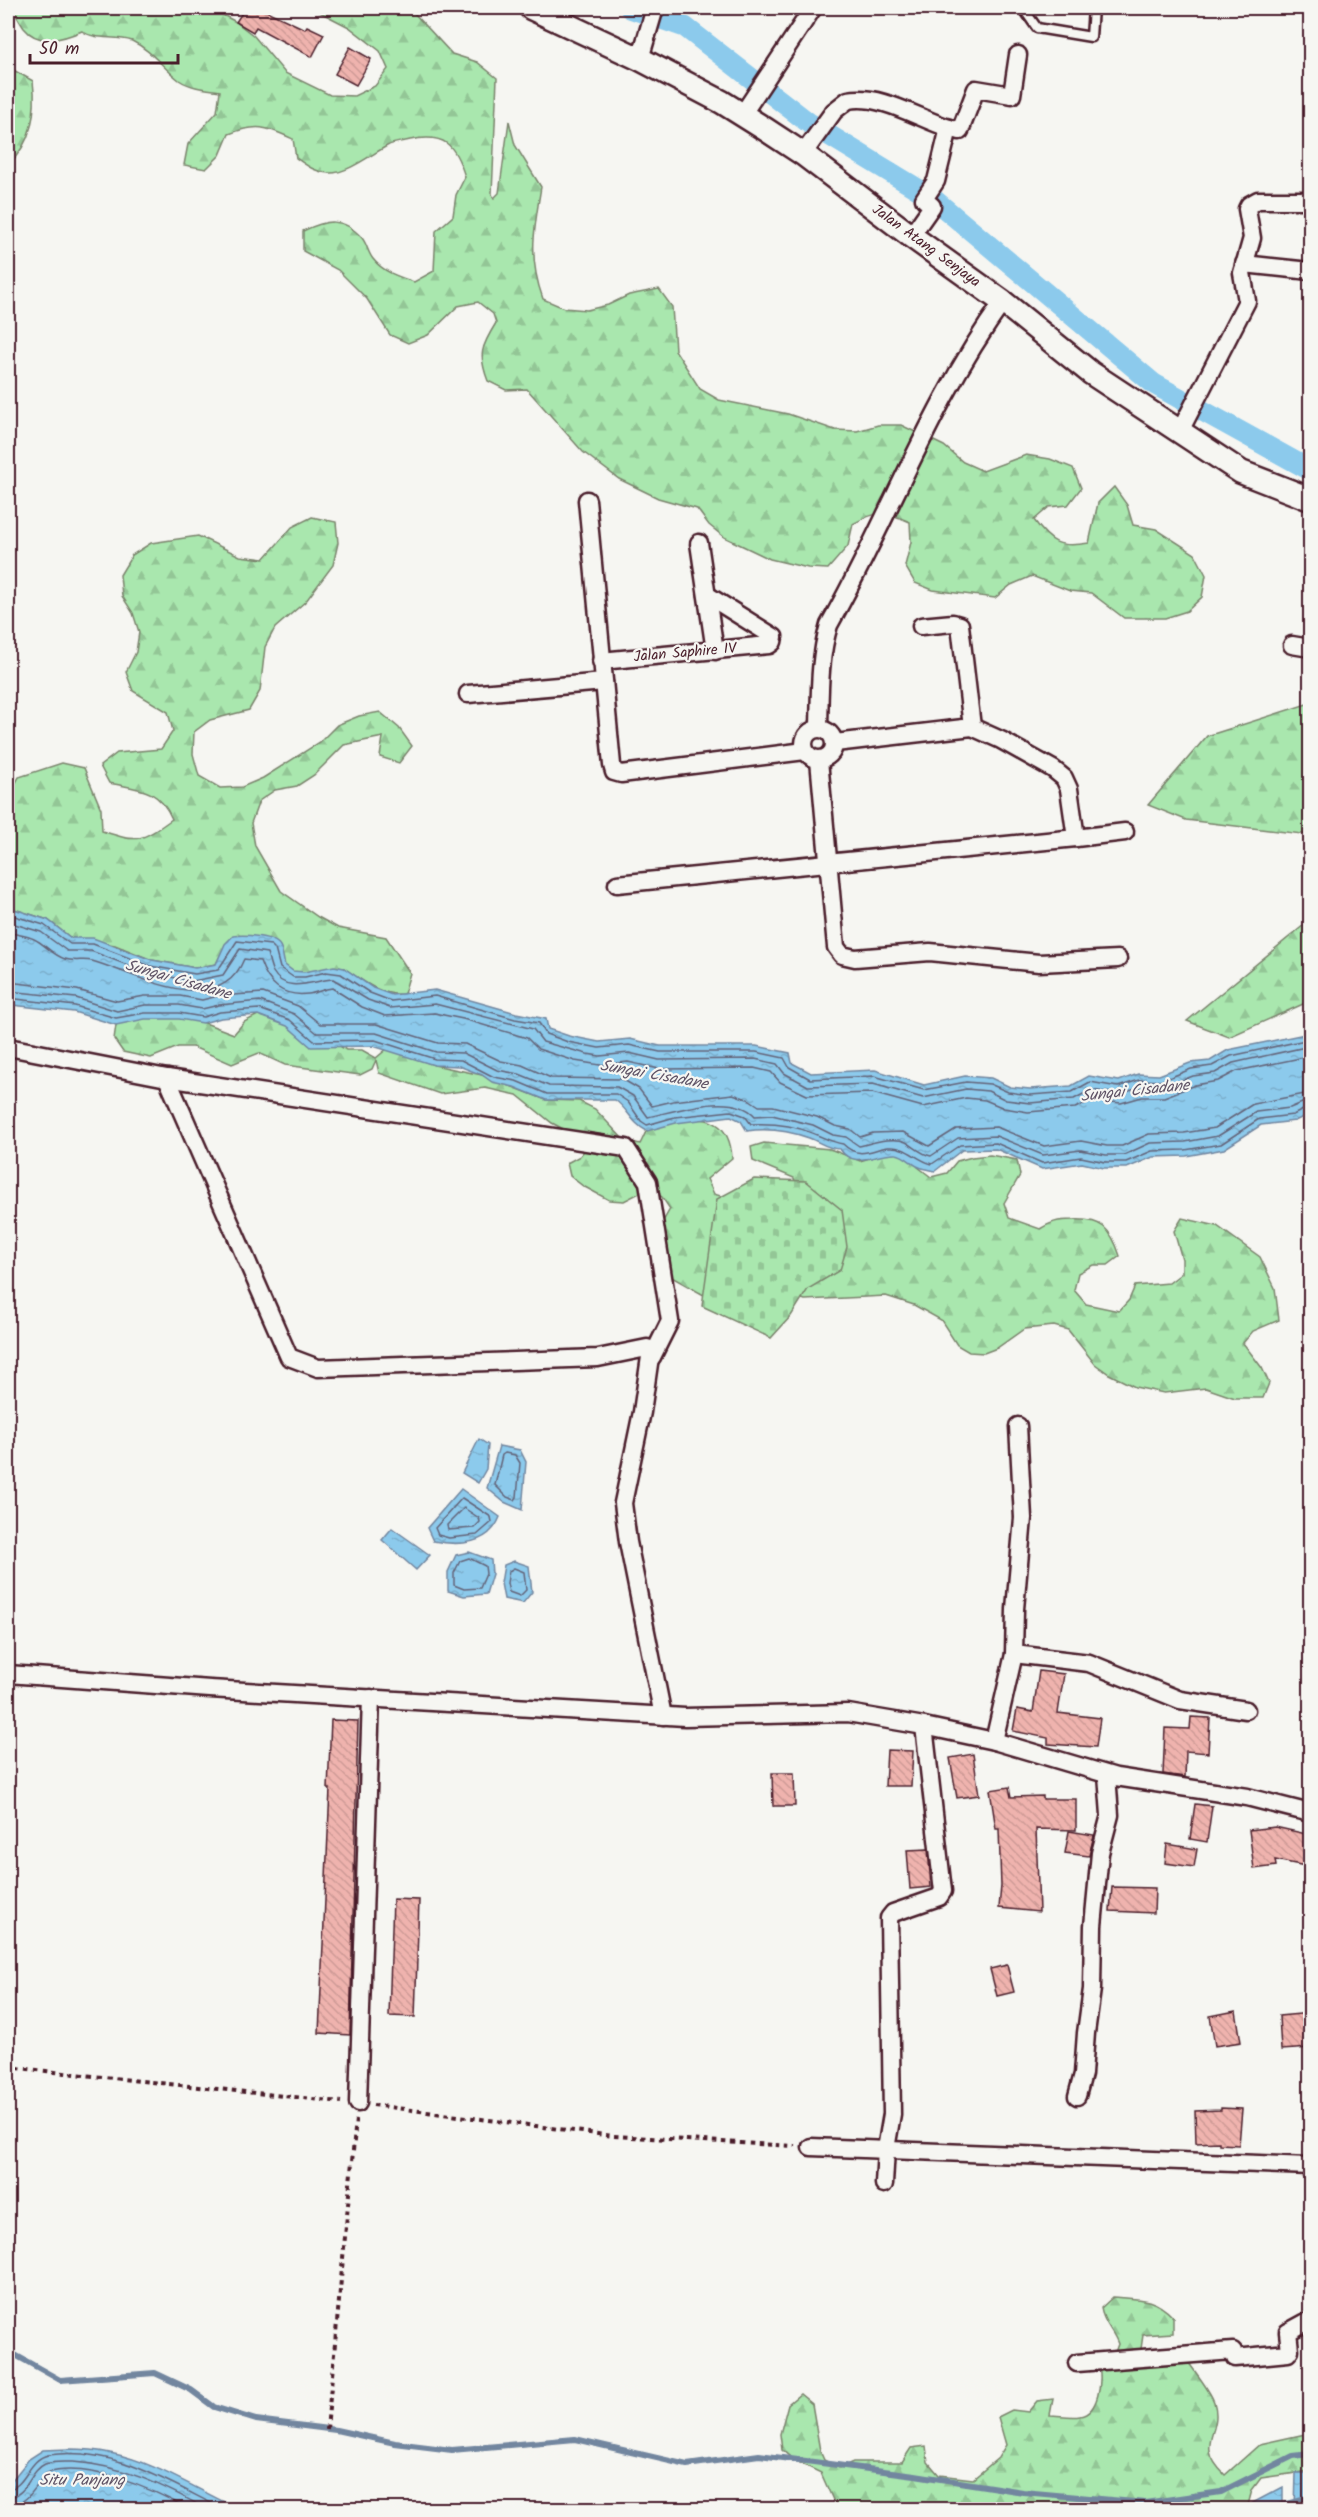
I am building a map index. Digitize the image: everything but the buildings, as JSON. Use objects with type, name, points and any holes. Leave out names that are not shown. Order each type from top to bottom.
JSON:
[{"type":"main road","name":"Jalan Atang Senjaya","points":[[531,8],[643,51],[742,115],[809,147],[911,236],[1003,302],[1091,373],[1181,428],[1241,472],[1311,499]]},
{"type":"street","points":[[643,51],[655,8]]},
{"type":"street","points":[[742,115],[813,8]]},
{"type":"street","points":[[809,147],[834,111],[848,100],[867,100],[900,108],[960,131],[976,89],[1012,95],[1018,55]]},
{"type":"street","points":[[911,236],[932,206],[924,199],[936,181],[948,128]]},
{"type":"street","points":[[1181,428],[1246,303],[1242,275],[1252,238],[1247,209],[1252,201],[1311,200]]},
{"type":"street","points":[[1244,264],[1311,271]]},
{"type":"street","points":[[819,727],[820,673],[823,647],[830,625],[909,465],[976,339],[1003,302]]},
{"type":"street","points":[[587,500],[601,661],[614,772],[621,774],[831,754],[835,743],[833,736],[819,727]]},
{"type":"street","points":[[699,543],[715,651]]},
{"type":"street","name":"Jalan Saphire IV","points":[[601,661],[769,645],[774,640],[774,637],[708,595]]},
{"type":"street","points":[[921,626],[953,623],[960,625],[972,727]]},
{"type":"street","points":[[1292,645],[1311,648]]},
{"type":"street","points":[[468,694],[604,682]]},
{"type":"street","points":[[819,727],[806,735],[803,743],[812,756],[828,863],[836,947],[842,955],[855,958],[930,952],[1039,963],[1118,959]]},
{"type":"street","points":[[835,743],[972,727],[1053,769],[1064,778],[1069,789],[1076,838]]},
{"type":"street","points":[[617,884],[1125,832]]},
{"type":"street","points":[[8,1047],[167,1078],[626,1148],[648,1182],[670,1320],[652,1357],[623,1503],[628,1542],[663,1716]]},
{"type":"street","points":[[167,1078],[289,1357],[318,1368],[598,1358],[647,1347],[651,1350],[652,1357]]},
{"type":"street","points":[[994,1742],[1014,1654],[1015,1609],[1023,1518],[1018,1426]]},
{"type":"street","points":[[1014,1654],[1089,1663],[1180,1700],[1246,1710]]},
{"type":"street","points":[[8,1674],[210,1689],[663,1716],[848,1713],[924,1726],[994,1742],[1107,1775],[1247,1797],[1311,1813]]},
{"type":"street","points":[[358,2103],[371,1698]]},
{"type":"street","points":[[884,2184],[886,2149],[892,2114],[889,1918],[893,1912],[939,1897],[943,1891],[924,1726]]},
{"type":"street","points":[[1077,2096],[1083,2074],[1092,1989],[1093,1926],[1100,1853],[1110,1815],[1107,1775]]},
{"type":"street","points":[[811,2147],[1311,2166]]},
{"type":"street","points":[[1077,2363],[1233,2351],[1235,2358],[1288,2353],[1290,2350],[1288,2332],[1311,2320]]},
{"type":"lane","points":[[1023,8],[1037,28],[1091,36],[1093,8]]},
{"type":"path","points":[[8,2067],[358,2103],[613,2136],[811,2147]]},
{"type":"path","points":[[327,2429],[358,2103]]},
{"type":"green space","points":[[11,8],[210,8],[236,22],[254,36],[285,73],[330,95],[354,96],[375,86],[388,69],[380,51],[349,27],[312,8],[413,8],[415,14],[452,54],[477,62],[497,78],[492,194],[494,198],[499,193],[509,121],[515,145],[541,187],[534,257],[543,299],[564,308],[587,310],[608,305],[629,295],[659,289],[672,307],[675,350],[700,389],[719,400],[788,414],[835,430],[857,431],[878,425],[901,425],[944,446],[963,462],[983,471],[1026,455],[1050,459],[1073,468],[1081,488],[1068,505],[1049,507],[1034,520],[1051,539],[1071,545],[1089,543],[1098,503],[1114,487],[1127,505],[1133,525],[1156,529],[1195,554],[1206,575],[1202,597],[1187,611],[1165,618],[1124,618],[1091,593],[1070,591],[1032,576],[1011,585],[995,598],[933,590],[915,583],[905,566],[911,542],[910,522],[887,514],[868,516],[853,524],[848,546],[828,569],[808,568],[770,559],[724,537],[709,525],[697,509],[658,498],[619,479],[583,452],[527,389],[506,390],[488,381],[482,358],[484,345],[496,323],[493,314],[478,302],[458,306],[428,335],[408,343],[390,335],[367,299],[338,270],[303,251],[303,231],[319,224],[341,223],[355,231],[364,240],[373,259],[392,274],[414,282],[434,271],[436,231],[453,216],[456,195],[465,177],[457,156],[447,144],[432,138],[396,143],[351,167],[329,173],[315,170],[296,158],[293,139],[269,129],[247,128],[229,134],[220,155],[206,169],[184,165],[188,144],[217,112],[220,91],[184,83],[145,49],[132,41],[93,36],[82,31],[59,39],[37,38],[24,28]]},
{"type":"green space","points":[[8,67],[33,81],[34,104],[28,137],[8,165]]},
{"type":"green space","points":[[312,517],[336,522],[338,543],[333,565],[306,601],[275,628],[265,647],[260,691],[249,710],[210,720],[194,732],[193,754],[199,776],[220,788],[242,787],[263,778],[320,742],[337,725],[359,716],[380,712],[399,728],[412,746],[399,763],[380,757],[383,737],[344,745],[314,775],[297,786],[275,790],[259,801],[251,823],[255,846],[281,891],[338,928],[386,937],[410,973],[404,994],[380,990],[344,968],[292,978],[226,944],[216,964],[195,968],[152,960],[115,945],[71,938],[48,920],[8,907],[8,796],[19,777],[62,763],[84,768],[101,809],[102,831],[114,835],[132,839],[139,838],[172,819],[161,801],[147,792],[109,783],[100,766],[117,753],[161,749],[173,731],[168,712],[133,691],[126,672],[136,652],[139,632],[133,613],[122,596],[120,575],[132,555],[151,543],[198,536],[240,556],[264,559],[292,527]]},
{"type":"green space","points":[[1310,703],[1310,835],[1186,820],[1148,805],[1207,736]]},
{"type":"green space","points":[[1310,920],[1310,1001],[1229,1037],[1187,1021]]},
{"type":"green space","points":[[127,1014],[189,1017],[234,1034],[244,1022],[258,1015],[319,1033],[346,1050],[362,1050],[376,1058],[388,1048],[434,1065],[482,1075],[546,1100],[579,1101],[595,1109],[624,1140],[640,1144],[646,1132],[660,1123],[688,1119],[707,1120],[722,1129],[727,1136],[732,1158],[707,1179],[714,1194],[730,1199],[798,1193],[794,1178],[753,1161],[751,1147],[764,1143],[830,1149],[860,1161],[890,1152],[908,1153],[918,1167],[931,1177],[947,1173],[957,1161],[972,1157],[990,1155],[1017,1160],[1020,1175],[1004,1203],[1009,1218],[1040,1229],[1059,1221],[1090,1221],[1104,1227],[1113,1238],[1120,1256],[1108,1265],[1093,1265],[1078,1273],[1074,1290],[1086,1304],[1119,1311],[1129,1300],[1135,1286],[1169,1283],[1182,1273],[1182,1259],[1174,1231],[1182,1218],[1217,1226],[1260,1257],[1275,1288],[1279,1320],[1253,1331],[1243,1343],[1262,1368],[1269,1383],[1263,1398],[1235,1398],[1206,1388],[1164,1393],[1135,1387],[1095,1364],[1068,1330],[1054,1326],[1024,1329],[997,1348],[984,1353],[969,1352],[957,1345],[941,1320],[914,1305],[886,1296],[805,1300],[792,1296],[709,1298],[668,1275],[654,1237],[670,1209],[662,1197],[649,1188],[624,1201],[609,1200],[583,1186],[570,1176],[567,1163],[580,1156],[590,1143],[552,1123],[517,1095],[485,1088],[440,1094],[379,1073],[376,1060],[372,1069],[360,1075],[285,1065],[259,1053],[232,1064],[193,1047],[178,1047],[151,1058],[123,1052],[114,1039],[116,1025]]},
{"type":"green space","points":[[754,1179],[806,1181],[842,1210],[847,1247],[840,1270],[808,1289],[791,1316],[771,1338],[702,1306],[717,1199]]},
{"type":"green space","points":[[1113,2297],[1153,2302],[1173,2317],[1173,2333],[1143,2335],[1141,2349],[1149,2362],[1183,2355],[1212,2396],[1216,2413],[1210,2446],[1211,2455],[1215,2464],[1225,2475],[1260,2444],[1310,2433],[1310,2471],[1261,2478],[1252,2490],[1247,2509],[837,2509],[821,2473],[794,2460],[782,2450],[780,2434],[788,2404],[800,2394],[812,2404],[820,2451],[824,2460],[839,2468],[853,2462],[902,2462],[911,2448],[926,2446],[928,2462],[939,2475],[973,2479],[998,2458],[1006,2445],[998,2417],[1012,2410],[1028,2412],[1037,2401],[1053,2399],[1050,2415],[1076,2417],[1086,2414],[1091,2409],[1098,2396],[1099,2366],[1113,2358],[1118,2344],[1101,2308]]},
{"type":"water","name":"Sungai Cisadane","points":[[8,907],[48,920],[71,938],[93,938],[152,960],[195,968],[216,964],[225,944],[233,936],[258,936],[277,943],[281,948],[285,965],[293,971],[304,972],[334,966],[344,968],[373,988],[392,995],[435,990],[546,1019],[548,1029],[569,1036],[599,1042],[630,1039],[660,1046],[756,1046],[790,1053],[792,1063],[811,1073],[875,1070],[924,1085],[965,1076],[991,1078],[1010,1087],[1030,1089],[1071,1086],[1089,1076],[1119,1081],[1138,1074],[1159,1075],[1190,1063],[1210,1061],[1228,1050],[1310,1033],[1310,1116],[1295,1121],[1261,1125],[1224,1149],[1186,1156],[1153,1157],[1127,1168],[1104,1168],[1082,1163],[1042,1169],[996,1149],[962,1150],[935,1171],[919,1167],[896,1154],[858,1160],[845,1155],[840,1149],[827,1147],[794,1134],[771,1130],[747,1131],[741,1121],[731,1116],[676,1123],[647,1131],[615,1100],[546,1100],[514,1087],[492,1082],[482,1075],[459,1066],[434,1065],[373,1046],[311,1047],[287,1026],[258,1015],[221,1018],[203,1023],[179,1019],[145,1019],[116,1025],[74,1012],[12,1005],[8,1003]]},
{"type":"water","points":[[479,1439],[488,1445],[486,1469],[478,1483],[462,1473]]},
{"type":"water","points":[[499,1446],[520,1450],[526,1462],[522,1510],[504,1502],[487,1488]]},
{"type":"water","points":[[461,1489],[500,1517],[489,1533],[481,1538],[463,1543],[433,1541],[427,1528]]},
{"type":"water","points":[[392,1528],[430,1555],[416,1570],[382,1540]]},
{"type":"water","points":[[469,1552],[491,1560],[492,1574],[486,1594],[464,1596],[448,1591],[448,1572],[456,1555]]},
{"type":"water","points":[[514,1561],[529,1566],[532,1592],[523,1603],[504,1599],[501,1583],[504,1565]]},
{"type":"water","name":"Situ Panjang","points":[[68,2449],[105,2452],[127,2457],[176,2477],[239,2509],[8,2509],[8,2485],[29,2459],[43,2450]]},
{"type":"water","points":[[1296,2473],[1310,2473],[1310,2509],[1295,2509]]},
{"type":"water","points":[[1283,2487],[1283,2509],[1250,2509],[1249,2505]]},
{"type":"waterway","points":[[630,8],[685,27],[809,123],[931,197],[1154,384],[1310,470]]},
{"type":"waterway","points":[[8,2351],[60,2380],[155,2373],[191,2390],[214,2407],[256,2420],[336,2430],[395,2443],[452,2450],[575,2439],[687,2465],[759,2455],[915,2475],[1023,2492],[1145,2503],[1221,2492],[1293,2456],[1310,2454]]},
{"type":"waterway","points":[[1265,2510],[1310,2498]]}]
